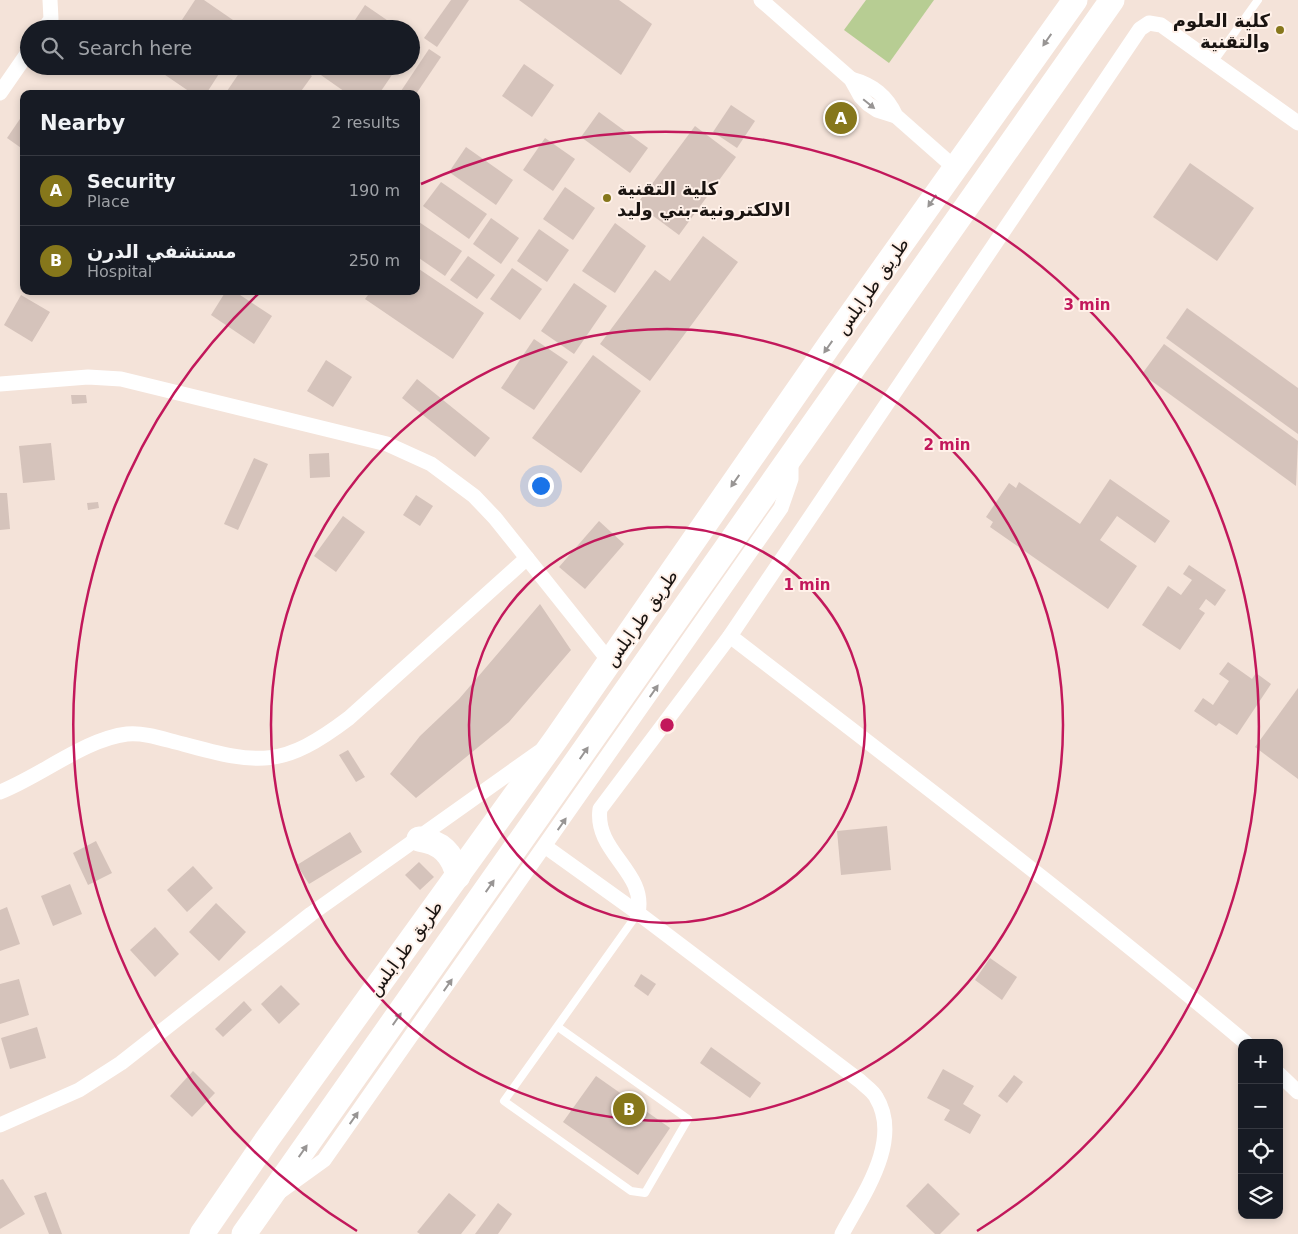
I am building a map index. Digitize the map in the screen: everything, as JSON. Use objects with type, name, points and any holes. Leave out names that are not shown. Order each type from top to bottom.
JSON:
[{"type":"highway","name":"طريق طرابلس","points":[[202,1234],[268,1138],[556,739],[830,344],[1075,0]]},
{"type":"highway","points":[[244,1234],[1112,0]]},
{"type":"highway","points":[[419,839],[438,844],[446,850],[452,858],[458,876]]},
{"type":"street","points":[[50,0],[50,20]]},
{"type":"street","points":[[761,0],[851,80],[878,90],[892,107],[896,116],[955,168]]},
{"type":"street","points":[[638,913],[639,899],[635,885],[602,836],[598,819],[600,809],[730,636],[1140,29],[1149,23],[1161,25],[1212,64],[1298,123]]},
{"type":"street","points":[[0,93],[20,64]]},
{"type":"street","points":[[0,384],[88,377],[121,379],[387,444],[430,464],[474,496],[495,518],[610,662]]},
{"type":"street","points":[[270,1199],[324,1160],[546,847],[781,508],[791,479],[791,456]]},
{"type":"street","points":[[0,792],[24,783],[98,742],[115,736],[130,734],[150,736],[242,758],[258,760],[284,756],[302,749],[324,737],[349,718],[527,558]]},
{"type":"street","points":[[730,636],[1159,970],[1241,1039]]},
{"type":"street","points":[[0,1124],[79,1090],[108,1071],[311,914],[419,839],[556,739]]},
{"type":"street","points":[[546,847],[638,913],[860,1081],[876,1097],[885,1121],[884,1145],[876,1169],[842,1234]]},
{"type":"street","points":[[1283,1078],[1298,1092]]},
{"type":"lane","points":[[1212,64],[1258,0]]},
{"type":"lane","points":[[558,1026],[688,1119],[645,1193],[631,1191],[504,1101],[638,913]]},
{"type":"green space","points":[[866,0],[934,0],[889,63],[844,30]]},
{"type":"building","points":[[195,0],[204,0],[233,20],[182,20]]},
{"type":"building","points":[[451,0],[469,0],[437,47],[424,38]]},
{"type":"building","points":[[519,0],[619,0],[652,24],[621,75]]},
{"type":"building","points":[[365,5],[387,20],[355,20]]},
{"type":"building","points":[[429,49],[441,57],[419,90],[402,90],[412,75],[420,75],[420,62]]},
{"type":"building","points":[[524,64],[554,85],[532,117],[502,96]]},
{"type":"building","points":[[165,75],[218,75],[209,90],[187,90]]},
{"type":"building","points":[[238,75],[312,76],[302,90],[228,90]]},
{"type":"building","points":[[321,75],[392,75],[382,90],[342,90]]},
{"type":"building","points":[[731,105],[755,121],[737,148],[713,132]]},
{"type":"building","points":[[837,105],[854,117],[845,132],[828,119]]},
{"type":"building","points":[[599,112],[648,148],[630,173],[581,137]]},
{"type":"building","points":[[20,119],[20,147],[7,138]]},
{"type":"building","points":[[695,126],[736,157],[679,235],[637,204]]},
{"type":"building","points":[[545,138],[575,159],[553,191],[523,170]]},
{"type":"building","points":[[466,147],[513,180],[496,205],[449,172]]},
{"type":"building","points":[[1190,163],[1254,208],[1217,261],[1153,217]]},
{"type":"building","points":[[441,182],[487,214],[469,239],[423,206]]},
{"type":"building","points":[[565,187],[595,208],[573,240],[543,219]]},
{"type":"building","points":[[491,218],[519,238],[501,264],[473,244]]},
{"type":"building","points":[[420,223],[462,251],[445,276],[420,259]]},
{"type":"building","points":[[615,223],[646,246],[615,293],[582,271]]},
{"type":"building","points":[[539,229],[569,250],[547,282],[517,261]]},
{"type":"building","points":[[703,236],[738,262],[650,381],[600,344],[655,270],[670,281]]},
{"type":"building","points":[[468,256],[495,275],[477,299],[450,280]]},
{"type":"building","points":[[512,268],[542,289],[520,320],[490,299]]},
{"type":"building","points":[[420,270],[484,313],[453,359],[365,299],[368,295],[420,295]]},
{"type":"building","points":[[574,283],[607,306],[574,354],[541,331]]},
{"type":"building","points":[[21,295],[50,312],[32,342],[4,325]]},
{"type":"building","points":[[224,295],[240,295],[272,316],[254,344],[211,315]]},
{"type":"building","points":[[1187,308],[1298,388],[1298,434],[1166,338]]},
{"type":"building","points":[[534,339],[568,362],[534,410],[501,388]]},
{"type":"building","points":[[1164,344],[1298,441],[1296,486],[1142,374]]},
{"type":"building","points":[[593,355],[641,391],[581,473],[532,438]]},
{"type":"building","points":[[326,360],[352,377],[333,407],[307,391]]},
{"type":"building","points":[[417,379],[490,438],[475,457],[402,398]]},
{"type":"building","points":[[71,395],[86,395],[87,403],[72,404]]},
{"type":"building","points":[[51,443],[55,480],[23,483],[19,446]]},
{"type":"building","points":[[329,453],[330,477],[310,478],[309,454]]},
{"type":"building","points":[[254,458],[268,464],[238,530],[224,524]]},
{"type":"building","points":[[1110,479],[1170,521],[1155,543],[1117,516],[1100,540],[1137,566],[1108,609],[990,527],[993,522],[986,517],[1009,483],[1016,488],[1019,482],[1080,524]]},
{"type":"building","points":[[0,493],[7,493],[10,529],[0,530]]},
{"type":"building","points":[[416,495],[433,506],[420,526],[403,515]]},
{"type":"building","points":[[98,502],[99,508],[88,510],[87,503]]},
{"type":"building","points":[[343,516],[365,532],[336,572],[314,556]]},
{"type":"building","points":[[599,521],[624,544],[585,589],[559,567]]},
{"type":"building","points":[[1189,565],[1226,590],[1215,606],[1206,599],[1199,609],[1205,613],[1180,650],[1142,625],[1168,586],[1181,595],[1192,580],[1183,574]]},
{"type":"building","points":[[540,604],[571,650],[509,722],[416,798],[390,774],[420,736],[459,699]]},
{"type":"building","points":[[1228,662],[1252,679],[1256,673],[1271,684],[1237,735],[1219,723],[1216,726],[1194,711],[1203,698],[1213,705],[1229,681],[1219,674]]},
{"type":"building","points":[[1298,688],[1298,779],[1255,747]]},
{"type":"building","points":[[348,750],[365,777],[356,782],[339,755]]},
{"type":"building","points":[[887,826],[891,870],[841,875],[837,831]]},
{"type":"building","points":[[350,832],[362,852],[309,884],[297,865]]},
{"type":"building","points":[[96,841],[112,873],[88,885],[73,853]]},
{"type":"building","points":[[419,862],[434,877],[420,890],[405,875]]},
{"type":"building","points":[[193,866],[213,888],[187,912],[167,890]]},
{"type":"building","points":[[70,884],[82,914],[53,926],[41,896]]},
{"type":"building","points":[[216,903],[246,932],[219,961],[189,932]]},
{"type":"building","points":[[7,907],[20,944],[0,951],[0,910]]},
{"type":"building","points":[[155,927],[179,954],[155,977],[130,950]]},
{"type":"building","points":[[990,958],[1017,977],[1002,1000],[975,980]]},
{"type":"building","points":[[641,974],[656,984],[648,996],[634,986]]},
{"type":"building","points":[[19,979],[29,1015],[0,1024],[0,984]]},
{"type":"building","points":[[281,985],[300,1004],[279,1024],[261,1004]]},
{"type":"building","points":[[244,1001],[252,1010],[223,1037],[215,1029]]},
{"type":"building","points":[[37,1027],[46,1058],[10,1069],[1,1038]]},
{"type":"building","points":[[711,1047],[761,1083],[750,1098],[700,1063]]},
{"type":"building","points":[[943,1069],[974,1086],[963,1104],[981,1115],[970,1134],[944,1120],[950,1110],[927,1098]]},
{"type":"building","points":[[193,1071],[215,1093],[192,1117],[170,1096]]},
{"type":"building","points":[[1014,1075],[1023,1082],[1007,1103],[998,1096]]},
{"type":"building","points":[[596,1076],[670,1128],[638,1175],[563,1122]]},
{"type":"building","points":[[3,1179],[25,1214],[0,1229],[0,1180]]},
{"type":"building","points":[[928,1183],[960,1214],[940,1234],[935,1234],[906,1206]]},
{"type":"building","points":[[46,1192],[62,1234],[49,1234],[34,1196]]},
{"type":"building","points":[[449,1193],[476,1215],[461,1234],[420,1234],[417,1232]]},
{"type":"building","points":[[498,1203],[512,1214],[498,1234],[475,1234]]},
{"type":"place","name":"كلية العلوم والتقنية","points":[[1280,30]]},
{"type":"place","name":"Security","points":[[841,118]]},
{"type":"place","name":"كلية التقنية الالكترونية-بني وليد","points":[[607,198]]},
{"type":"place","name":"مستشفي الدرن","points":[[629,1109]]}]
